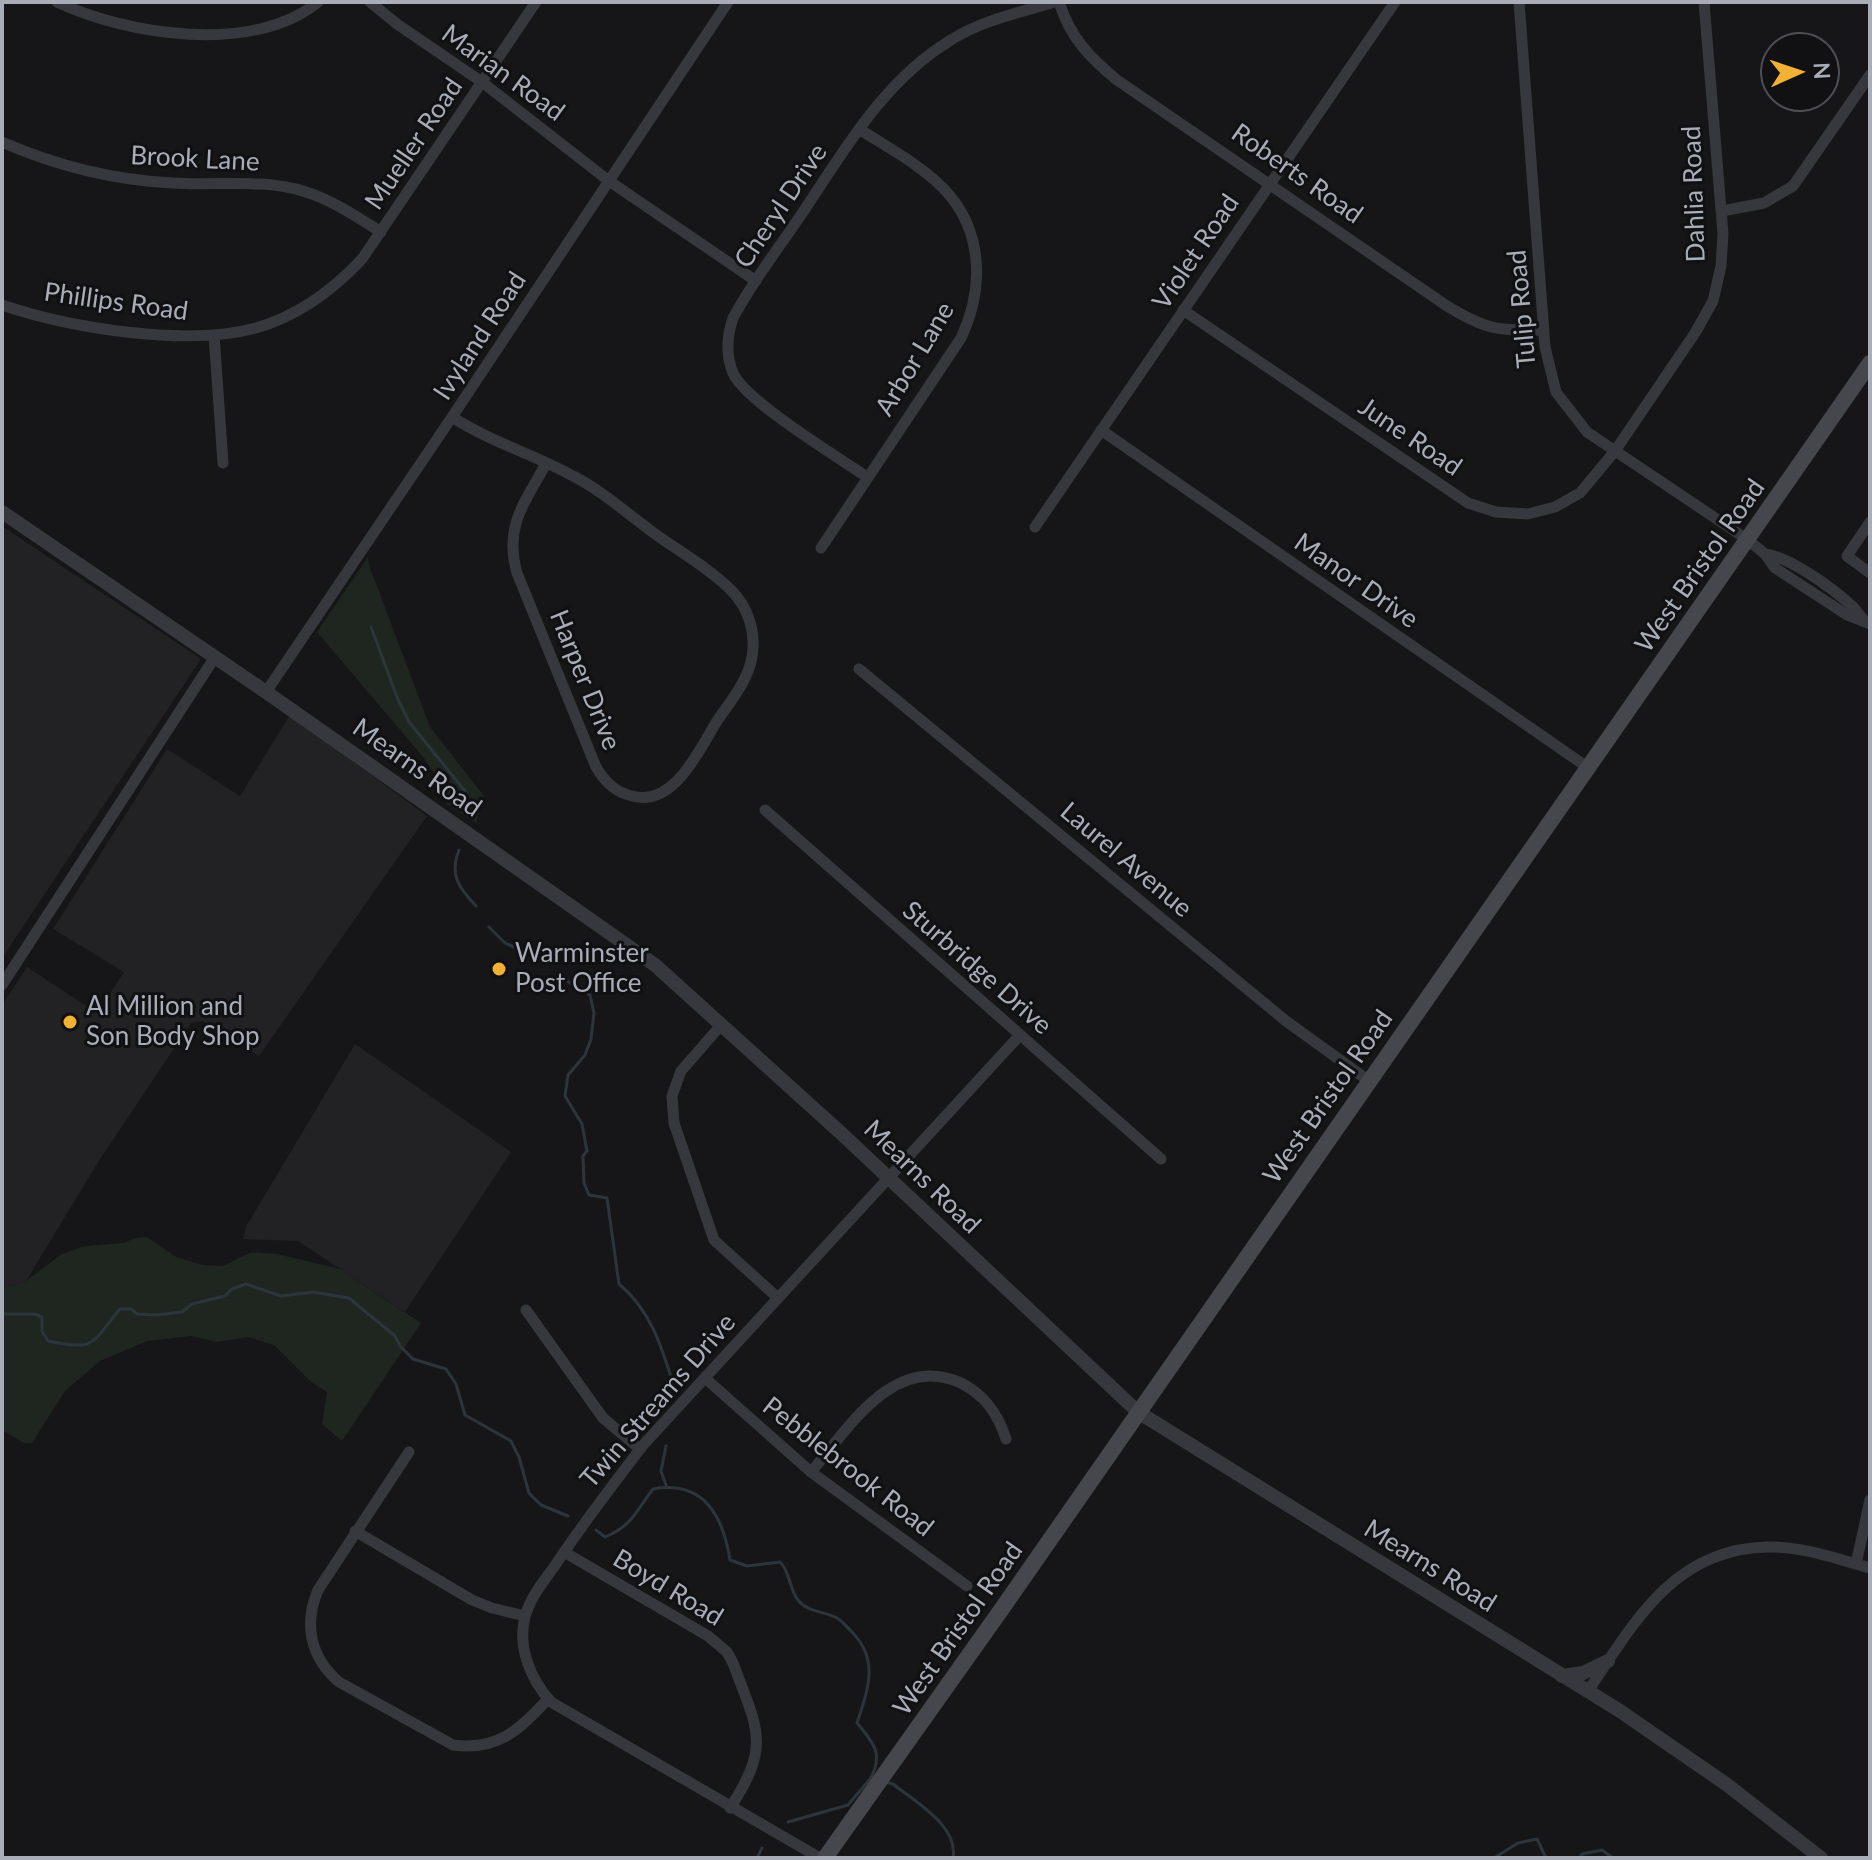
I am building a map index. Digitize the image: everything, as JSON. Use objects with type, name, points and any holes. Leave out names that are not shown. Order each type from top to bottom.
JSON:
[{"type":"main road","name":"West Bristol Road","points":[[823,1858],[867,1800],[1870,363]]},
{"type":"street","points":[[57,2],[124,25],[197,33],[265,29],[301,14],[318,2]]},
{"type":"street","name":"Marian Road","points":[[370,2],[482,82],[609,181],[756,281]]},
{"type":"street","name":"Mueller Road","points":[[381,232],[536,2]]},
{"type":"street","name":"Ivyland Road","points":[[266,692],[728,2]]},
{"type":"street","name":"Cheryl Drive","points":[[867,477],[760,403],[738,383],[729,358],[728,333],[739,307],[756,281],[889,89],[948,41],[984,23],[1056,2]]},
{"type":"street","name":"Roberts Road","points":[[1056,2],[1071,33],[1103,68],[1472,321],[1495,329],[1544,330]]},
{"type":"street","name":"Violet Road","points":[[1035,527],[1395,2]]},
{"type":"street","name":"Tulip Road","points":[[1519,2],[1544,330],[1551,380],[1562,403],[1587,432],[1765,554],[1778,556],[1868,618]]},
{"type":"street","name":"Dahlia Road","points":[[1615,451],[1695,333],[1713,301],[1721,266],[1722,211],[1704,2]]},
{"type":"street","points":[[1722,211],[1764,203],[1793,186],[1870,75]]},
{"type":"street","name":"Arbor Lane","points":[[821,548],[961,338],[974,306],[977,273],[976,255],[967,222],[952,198],[934,179],[859,129]]},
{"type":"street","name":"Brook Lane","points":[[2,142],[45,160],[107,176],[172,183],[246,183],[291,188],[342,207],[381,232]]},
{"type":"street","name":"Phillips Road","points":[[2,305],[117,330],[214,335],[257,328],[307,305],[344,279],[381,232]]},
{"type":"street","name":"June Road","points":[[1183,310],[1459,497],[1481,508],[1528,514],[1555,507],[1590,484],[1615,451]]},
{"type":"street","points":[[214,335],[223,463]]},
{"type":"street","name":"Harper Drive","points":[[452,417],[480,435],[574,476],[731,590],[742,604],[751,623],[753,640],[748,674],[687,769],[672,787],[658,795],[640,799],[620,793],[604,781],[517,573],[512,554],[513,533],[519,512],[546,464]]},
{"type":"street","name":"Manor Drive","points":[[1101,430],[1587,767]]},
{"type":"street","name":"Mearns Road","points":[[2,512],[266,692],[655,965],[1138,1412],[1685,1754],[1821,1858]]},
{"type":"street","points":[[1870,522],[1847,556],[1870,573]]},
{"type":"street","points":[[2,985],[215,657]]},
{"type":"street","name":"Laurel Avenue","points":[[859,669],[1286,1021],[1369,1081]]},
{"type":"street","name":"Sturbridge Drive","points":[[765,810],[1161,1159]]},
{"type":"street","points":[[722,1024],[681,1071],[672,1096],[674,1123],[714,1240],[778,1298]]},
{"type":"street","name":"Twin Streams Drive","points":[[525,1616],[536,1593],[595,1506],[640,1449],[1020,1035]]},
{"type":"street","points":[[526,1310],[603,1418],[640,1449]]},
{"type":"street","points":[[811,1472],[879,1395],[894,1385],[922,1375],[952,1379],[981,1396],[997,1417],[1006,1439]]},
{"type":"street","name":"Pebblebrook Road","points":[[705,1378],[811,1472],[967,1586]]},
{"type":"street","points":[[409,1452],[318,1590],[310,1613],[311,1639],[316,1655],[329,1674],[339,1682],[443,1741],[468,1747],[484,1745],[508,1735],[548,1699]]},
{"type":"street","points":[[1856,1564],[1870,1500]]},
{"type":"street","points":[[355,1531],[472,1600],[525,1616],[524,1641],[532,1676],[548,1699],[565,1712],[823,1858]]},
{"type":"street","points":[[1588,1691],[1637,1619],[1661,1590],[1706,1561],[1728,1553],[1767,1547],[1806,1551],[1870,1568]]},
{"type":"street","name":"Boyd Road","points":[[564,1552],[708,1636],[727,1652],[759,1739],[751,1771],[730,1808]]},
{"type":"street","points":[[1562,1676],[1583,1673],[1608,1661]]},
{"type":"shaded area","points":[[2,526],[201,659],[2,958]]},
{"type":"shaded area","points":[[368,557],[430,727],[484,796],[476,823],[447,804],[442,786],[424,758],[317,632]]},
{"type":"shaded area","points":[[290,715],[427,816],[259,1056],[202,1021],[191,1023],[100,1159],[26,1281],[2,1288],[2,1005],[27,967],[97,1013],[124,972],[53,929],[167,749],[240,796]]},
{"type":"shaded area","points":[[355,1044],[511,1152],[405,1312],[298,1241],[243,1239],[247,1225]]},
{"type":"shaded area","points":[[147,1237],[176,1257],[203,1265],[223,1266],[251,1252],[277,1254],[340,1269],[421,1323],[342,1441],[322,1424],[327,1392],[311,1382],[274,1345],[249,1337],[217,1342],[192,1336],[147,1341],[100,1361],[65,1391],[32,1443],[24,1443],[2,1430],[2,1288],[26,1281],[62,1254],[85,1246],[123,1243]]},
{"type":"waterway","points":[[371,627],[409,722],[465,791],[462,810]]},
{"type":"waterway","points":[[459,850],[455,867],[457,881],[476,906]]},
{"type":"waterway","points":[[489,927],[505,943],[544,960]]},
{"type":"waterway","points":[[562,978],[590,995],[594,1013],[591,1039],[585,1055],[568,1075],[565,1096],[582,1124],[587,1151],[583,1156],[584,1183],[589,1195],[607,1198],[619,1284],[648,1319],[661,1346],[675,1390]]},
{"type":"waterway","points":[[2,1314],[35,1314],[42,1317],[42,1331],[48,1341],[76,1345],[92,1342],[120,1309],[157,1315],[182,1312],[192,1304],[225,1296],[232,1289],[246,1284],[281,1296],[313,1292],[349,1298],[395,1336],[413,1359],[446,1369],[456,1384],[465,1415],[511,1441],[529,1493],[541,1505],[568,1516]]},
{"type":"waterway","points":[[666,1446],[661,1471],[666,1485]]},
{"type":"waterway","points":[[596,1530],[605,1537],[622,1528],[653,1489],[686,1490],[698,1496],[716,1516],[730,1560],[747,1566],[780,1562],[798,1600],[807,1607],[839,1619],[866,1653],[868,1687],[857,1723],[877,1756],[870,1779]]},
{"type":"waterway","points":[[788,1822],[848,1805],[870,1779]]},
{"type":"waterway","points":[[885,1782],[912,1798],[942,1825],[953,1846],[953,1858]]},
{"type":"waterway","points":[[1494,1858],[1518,1843],[1537,1839],[1546,1858]]},
{"type":"waterway","points":[[757,1858],[762,1848]]},
{"type":"waterway","points":[[1580,1858],[1582,1854],[1602,1850],[1613,1858]]},
{"type":"place","name":"Warminster Post Office","points":[[499,969]]},
{"type":"place","name":"Al Million and Son Body Shop","points":[[70,1022]]}]
